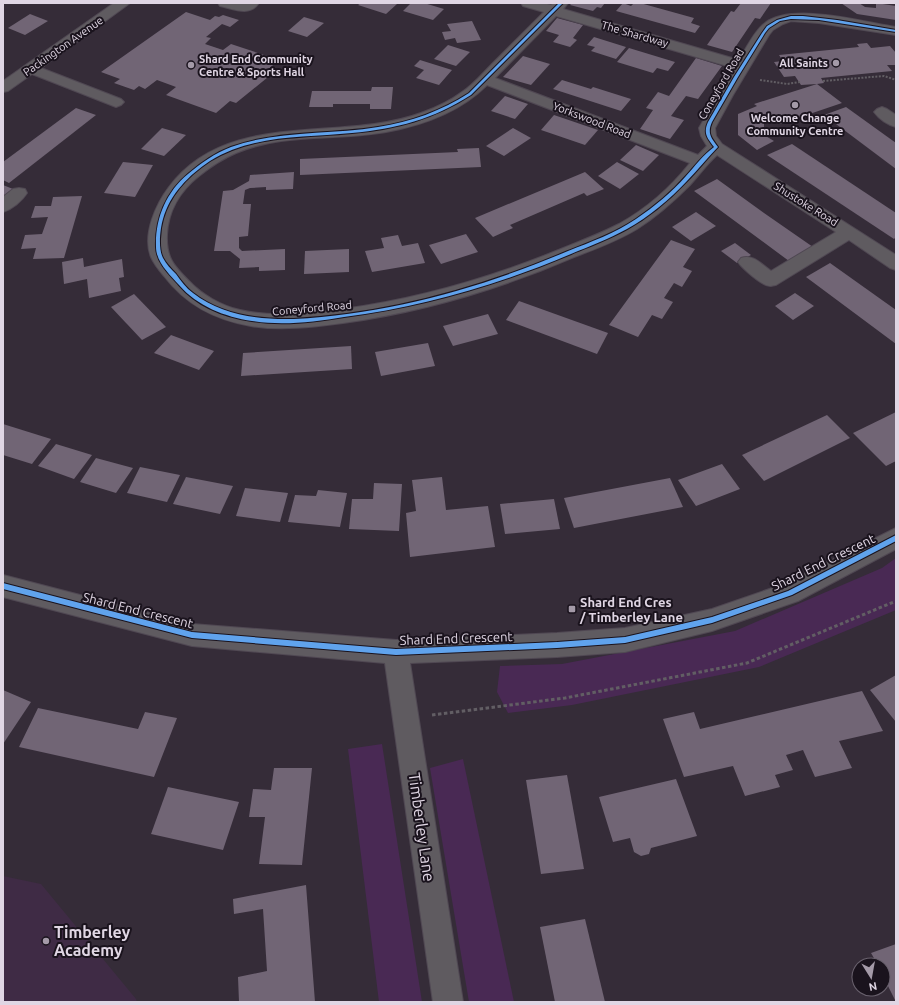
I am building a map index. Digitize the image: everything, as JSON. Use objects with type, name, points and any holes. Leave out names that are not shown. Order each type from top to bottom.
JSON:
[{"type":"street","name":"Packington Avenue","points":[[3,88],[123,3]]},
{"type":"street","points":[[225,3],[245,8],[252,3]]},
{"type":"street","name":"The Shardway","points":[[528,3],[557,7],[739,72]]},
{"type":"street","name":"Coneyford Road","points":[[557,7],[470,94],[455,104],[433,115],[413,122],[375,129],[276,136],[246,143],[215,157],[187,177],[168,199],[160,220],[158,233],[159,256],[167,268],[194,297],[227,313],[264,321],[291,322],[361,314],[427,302],[489,284],[554,260],[599,240],[637,220],[682,182],[699,161],[716,147],[709,139],[707,127],[739,72],[768,27],[782,19],[818,14],[896,32]]},
{"type":"street","points":[[31,69],[116,102]]},
{"type":"street","name":"Yorkswood Road","points":[[485,79],[699,161]]},
{"type":"street","points":[[882,112],[896,122]]},
{"type":"street","name":"Shustoke Road","points":[[716,147],[849,232],[893,258]]},
{"type":"street","points":[[3,206],[20,194]]},
{"type":"street","points":[[747,262],[776,285],[849,232]]},
{"type":"street","name":"Shard End Crescent","points":[[3,586],[192,636],[396,652],[557,645],[625,640],[712,620],[790,593],[896,538]]},
{"type":"street","name":"Timberley Lane","points":[[396,652],[448,1002]]},
{"type":"path","points":[[739,72],[786,84],[800,82]]},
{"type":"path","points":[[823,81],[884,76],[896,80]]},
{"type":"path","points":[[406,718],[565,698],[747,663],[882,608],[896,600]]},
{"type":"shaded area","points":[[896,558],[896,610],[759,667],[572,705],[508,713],[497,692],[500,666],[562,664],[735,631],[882,568]]},
{"type":"shaded area","points":[[382,744],[422,1002],[379,1002],[348,749]]},
{"type":"shaded area","points":[[463,759],[514,1002],[469,1002],[430,768]]},
{"type":"shaded area","name":"Timberley Academy","points":[[3,876],[41,884],[137,1002],[3,1002]]},
{"type":"building","points":[[361,3],[397,4],[386,14],[358,5]]},
{"type":"building","points":[[411,3],[424,3],[444,9],[433,20],[403,11]]},
{"type":"building","points":[[572,3],[605,3],[601,8],[597,7],[593,11],[570,5]]},
{"type":"building","points":[[623,3],[631,6],[634,3],[640,3],[694,18],[691,23],[700,26],[695,33],[616,11]]},
{"type":"building","points":[[741,3],[771,3],[760,19],[755,18],[732,52],[707,45],[731,11],[734,12]]},
{"type":"building","points":[[841,3],[859,3],[865,7],[876,8],[876,3],[896,6],[896,20],[857,14]]},
{"type":"building","name":"Shard End Community Centre & Sports Hall","points":[[186,12],[210,20],[215,16],[219,17],[223,15],[239,20],[230,27],[222,24],[206,37],[211,38],[205,44],[223,50],[231,44],[279,60],[266,71],[273,73],[236,103],[230,101],[216,113],[166,95],[176,87],[157,80],[145,89],[139,86],[134,90],[114,83],[120,79],[101,72]]},
{"type":"building","points":[[30,14],[48,21],[25,35],[8,28]]},
{"type":"building","points":[[304,17],[324,23],[307,37],[288,31]]},
{"type":"building","points":[[557,18],[583,25],[573,38],[577,40],[570,47],[553,42],[559,35],[546,31]]},
{"type":"building","points":[[472,21],[481,40],[457,43],[455,38],[445,40],[442,32],[451,31],[447,24]]},
{"type":"building","points":[[594,37],[626,47],[616,59],[591,51],[595,47],[587,45]]},
{"type":"building","name":"All Saints","points":[[867,43],[871,48],[890,46],[896,53],[896,65],[887,65],[892,71],[821,78],[824,83],[801,85],[795,76],[784,77],[774,62],[783,61],[779,55],[859,47],[857,44]]},
{"type":"building","points":[[448,45],[470,52],[456,66],[434,59]]},
{"type":"building","points":[[629,48],[675,62],[668,71],[657,68],[653,73],[617,62]]},
{"type":"building","points":[[523,56],[550,64],[531,85],[503,77]]},
{"type":"building","points":[[696,58],[722,66],[698,99],[686,96],[671,116],[684,120],[670,139],[640,129],[653,110],[646,108],[658,92],[669,96]]},
{"type":"building","points":[[420,60],[452,70],[439,85],[416,78],[424,70],[414,66]]},
{"type":"building","points":[[562,80],[591,89],[593,87],[631,99],[621,111],[553,89]]},
{"type":"building","name":"Welcome Change Community Centre","points":[[817,84],[842,103],[780,124],[772,118],[764,121],[764,135],[774,141],[757,150],[738,135],[738,114],[757,106],[754,104]]},
{"type":"building","points":[[372,87],[393,87],[391,109],[370,109],[370,104],[333,104],[333,107],[309,107],[312,91],[371,91]]},
{"type":"building","points":[[505,96],[528,104],[515,119],[491,111]]},
{"type":"building","points":[[846,107],[896,143],[896,169],[824,115]]},
{"type":"building","points":[[76,108],[96,115],[9,183],[3,180],[3,162]]},
{"type":"building","points":[[554,115],[598,130],[585,145],[541,130]]},
{"type":"building","points":[[162,128],[186,135],[164,156],[141,149]]},
{"type":"building","points":[[513,128],[531,138],[504,156],[486,146]]},
{"type":"building","points":[[792,144],[896,213],[896,237],[894,239],[767,155]]},
{"type":"building","points":[[636,145],[659,155],[643,171],[620,160]]},
{"type":"building","points":[[479,148],[481,167],[300,175],[300,159],[458,152],[457,149]]},
{"type":"building","points":[[123,162],[153,165],[135,197],[104,193]]},
{"type":"building","points":[[617,162],[639,174],[620,189],[598,176]]},
{"type":"building","points":[[294,172],[293,189],[266,190],[266,187],[250,188],[245,190],[243,204],[251,204],[248,236],[239,237],[239,248],[242,251],[285,249],[285,270],[259,271],[259,267],[239,268],[240,259],[230,251],[214,251],[223,191],[233,190],[249,181],[250,175]]},
{"type":"building","points":[[585,172],[604,189],[587,196],[584,193],[510,225],[513,228],[493,237],[475,218]]},
{"type":"building","points":[[717,179],[813,247],[789,261],[694,191]]},
{"type":"building","points":[[3,185],[13,189],[3,196]]},
{"type":"building","points":[[82,196],[64,258],[33,259],[36,248],[21,249],[25,235],[42,234],[48,217],[31,218],[35,206],[51,206],[53,197]]},
{"type":"building","points":[[696,212],[716,226],[691,241],[672,227]]},
{"type":"building","points":[[466,234],[478,252],[441,264],[429,245]]},
{"type":"building","points":[[398,235],[402,246],[418,243],[425,263],[372,272],[365,251],[384,248],[381,238]]},
{"type":"building","points":[[671,240],[695,249],[683,267],[692,271],[682,287],[674,283],[664,298],[673,302],[662,319],[652,315],[638,337],[609,325]]},
{"type":"building","points":[[735,243],[751,255],[737,263],[721,251]]},
{"type":"building","points":[[349,249],[349,272],[304,274],[305,251]]},
{"type":"building","points":[[83,258],[84,267],[122,259],[124,277],[119,278],[121,291],[89,298],[87,279],[64,284],[62,262]]},
{"type":"building","points":[[830,263],[896,310],[896,344],[806,277]]},
{"type":"building","points":[[795,293],[814,306],[793,320],[775,306]]},
{"type":"building","points":[[134,294],[166,327],[142,340],[111,307]]},
{"type":"building","points":[[519,301],[608,333],[597,354],[506,320]]},
{"type":"building","points":[[488,314],[498,334],[453,346],[443,326]]},
{"type":"building","points":[[171,335],[214,351],[199,370],[154,353]]},
{"type":"building","points":[[428,343],[435,366],[381,376],[375,352]]},
{"type":"building","points":[[351,346],[352,369],[241,376],[243,353]]},
{"type":"building","points":[[896,412],[896,461],[886,466],[853,433]]},
{"type":"building","points":[[827,415],[850,438],[764,481],[742,455]]},
{"type":"building","points":[[3,424],[51,439],[32,464],[3,455]]},
{"type":"building","points":[[56,444],[92,455],[74,479],[38,466]]},
{"type":"building","points":[[96,458],[133,468],[116,493],[80,482]]},
{"type":"building","points":[[722,464],[740,489],[696,506],[678,480]]},
{"type":"building","points":[[140,467],[180,475],[167,502],[127,493]]},
{"type":"building","points":[[186,477],[233,486],[220,514],[173,504]]},
{"type":"building","points":[[442,477],[446,510],[488,506],[495,547],[410,557],[406,513],[416,511],[412,480]]},
{"type":"building","points":[[670,478],[683,507],[574,528],[564,498]]},
{"type":"building","points":[[374,483],[402,484],[399,531],[349,529],[352,499],[373,499]]},
{"type":"building","points":[[245,488],[288,493],[280,522],[236,516]]},
{"type":"building","points":[[318,490],[347,493],[340,527],[288,522],[295,495],[316,496]]},
{"type":"building","points":[[554,499],[560,529],[505,534],[500,504]]},
{"type":"building","points":[[896,675],[896,722],[870,690]]},
{"type":"building","points":[[3,690],[31,702],[3,744]]},
{"type":"building","points":[[862,691],[883,731],[839,741],[852,768],[815,777],[803,750],[786,755],[793,770],[775,775],[780,787],[745,796],[733,766],[684,777],[663,719],[694,712],[700,729]]},
{"type":"building","points":[[38,708],[138,729],[145,712],[177,718],[154,777],[19,747]]},
{"type":"building","points":[[274,768],[312,768],[302,865],[259,864],[265,817],[249,817],[253,789],[271,790]]},
{"type":"building","points":[[567,775],[584,869],[541,874],[526,780]]},
{"type":"building","points":[[676,779],[697,836],[651,848],[649,854],[641,856],[634,852],[630,838],[613,842],[599,797]]},
{"type":"building","points":[[168,787],[239,802],[223,850],[151,834]]},
{"type":"building","points":[[306,885],[315,1002],[239,1002],[238,977],[267,971],[263,909],[234,914],[233,899]]},
{"type":"building","points":[[585,919],[605,1002],[555,1002],[540,927]]},
{"type":"building","points":[[896,944],[896,1002],[891,992],[891,957],[873,957],[871,953]]},
{"type":"cycle path","points":[[561,3],[470,94],[436,113],[413,121],[376,129],[277,137],[230,149],[208,160],[187,177],[169,199],[161,216],[159,226],[159,256],[182,285],[191,294],[199,299],[227,313],[240,317],[266,321],[306,320],[365,313],[428,300],[488,283],[548,262],[616,232],[638,220],[676,189],[716,147],[708,134],[707,128],[725,95],[768,27],[782,19],[791,17],[837,21],[896,31]]},
{"type":"cycle path","points":[[3,586],[192,635],[396,652],[557,645],[625,640],[712,620],[790,593],[896,538]]},
{"type":"place","name":"All Saints","points":[[836,63]]},
{"type":"place","name":"Shard End Community Centre & Sports Hall","points":[[191,65]]},
{"type":"place","name":"Welcome Change Community Centre","points":[[795,105]]},
{"type":"place","name":"Shard End Cres / Timberley Lane","points":[[572,609]]},
{"type":"place","name":"Timberley Academy","points":[[46,941]]}]
